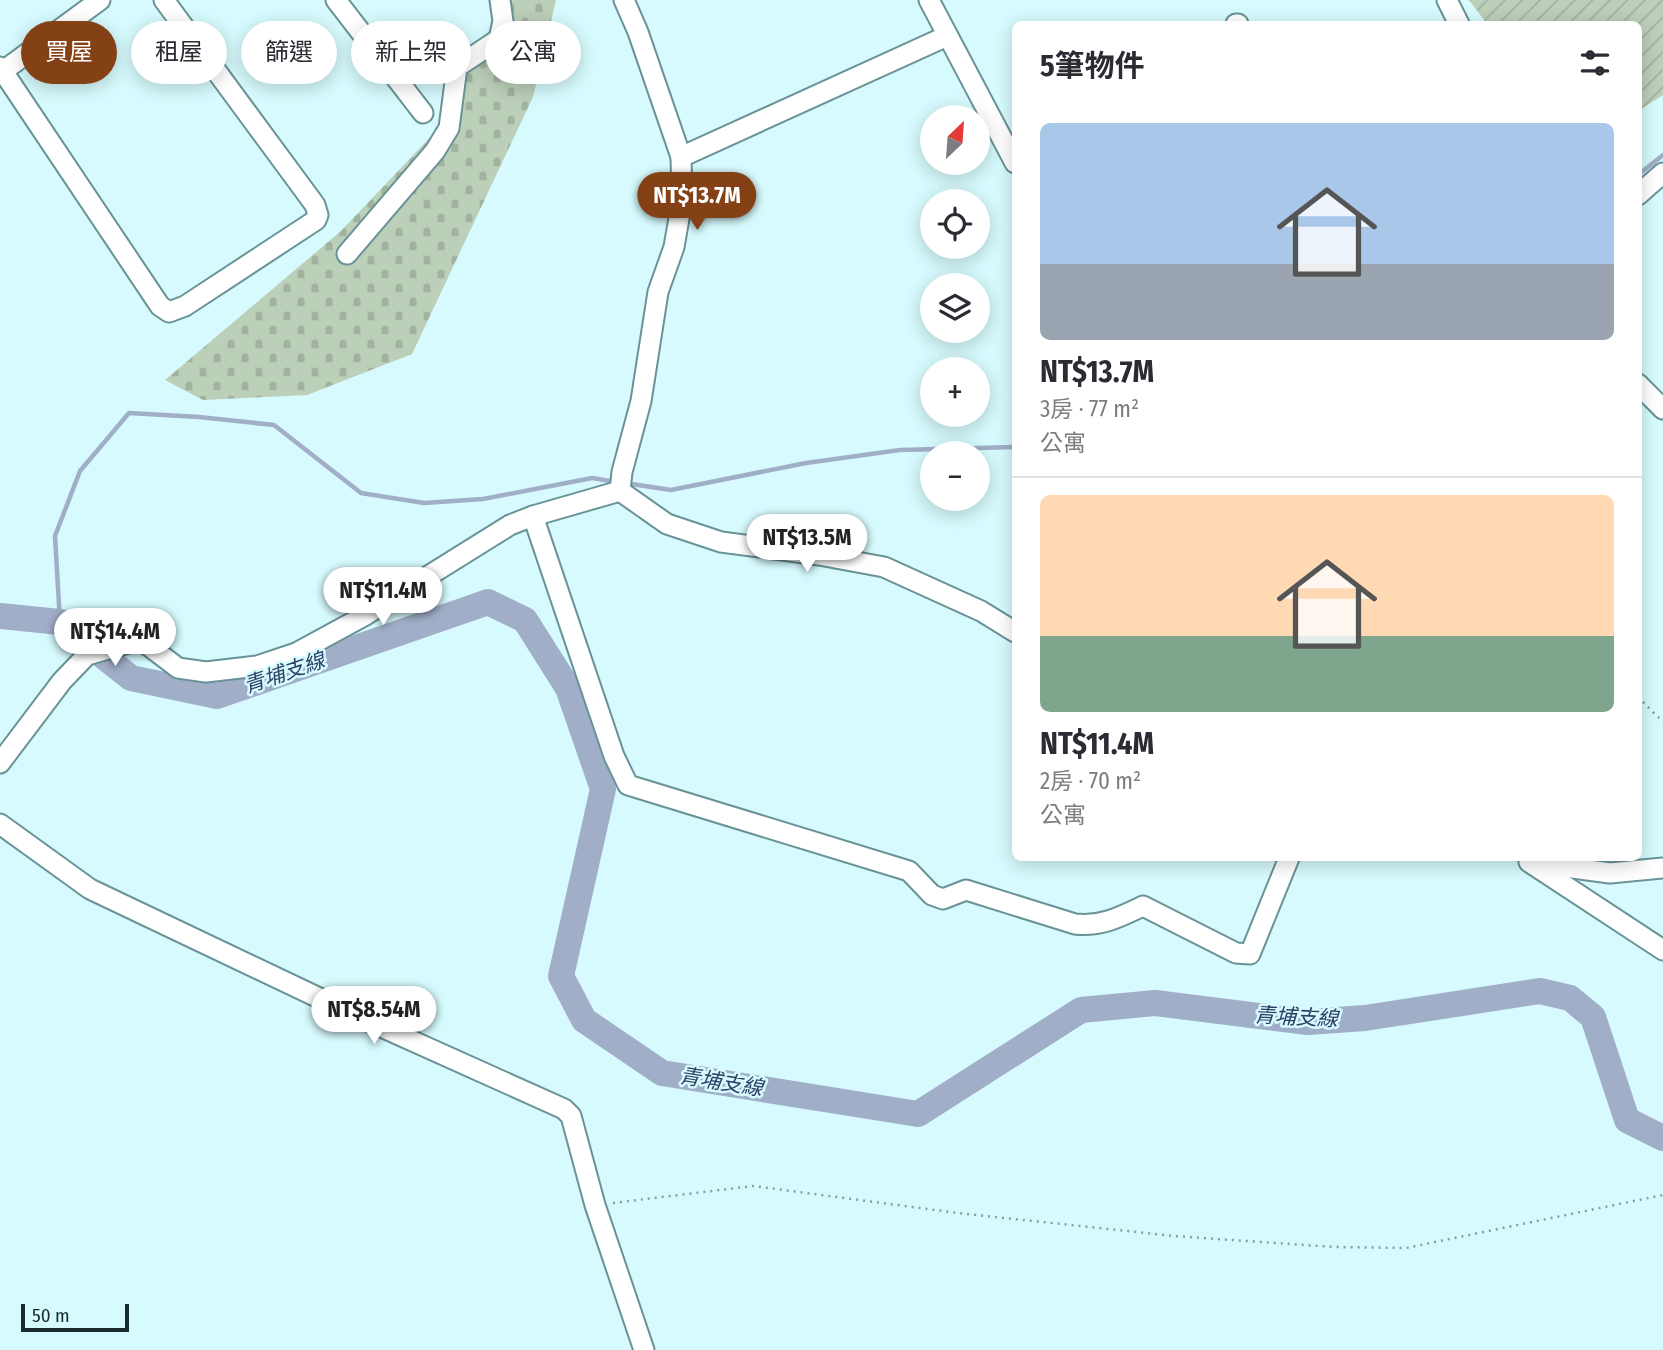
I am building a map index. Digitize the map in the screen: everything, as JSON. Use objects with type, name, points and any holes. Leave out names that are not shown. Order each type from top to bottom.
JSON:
[{"type":"street","points":[[100,0],[1,69],[160,306],[169,312],[185,306],[316,220],[318,215],[315,205],[164,0]]},
{"type":"street","points":[[337,0],[423,113]]},
{"type":"street","points":[[347,254],[435,151],[449,128],[457,67],[499,39],[503,21],[500,0]]},
{"type":"street","points":[[621,481],[641,401],[658,292],[674,247],[682,201],[681,156],[642,43],[624,0]]},
{"type":"street","points":[[929,0],[1012,157]]},
{"type":"street","points":[[1447,0],[1458,21]]},
{"type":"street","points":[[681,156],[947,36]]},
{"type":"street","points":[[1642,191],[1663,173]]},
{"type":"street","points":[[1642,388],[1663,409]]},
{"type":"street","points":[[0,764],[62,681],[89,655],[130,643],[145,643],[178,668],[206,672],[257,666],[296,653],[364,616],[510,525],[621,481]]},
{"type":"street","points":[[621,481],[667,524],[722,542],[818,555],[884,568],[981,611],[1012,630]]},
{"type":"street","points":[[533,516],[614,756],[628,785],[909,871],[932,895],[943,899],[966,890],[1075,924],[1090,926],[1105,924],[1143,906],[1236,953],[1250,954],[1288,861]]},
{"type":"street","points":[[0,824],[90,889],[357,1016],[564,1109],[571,1116],[596,1205],[643,1350]]},
{"type":"street","points":[[1525,861],[1663,950]]},
{"type":"street","points":[[1530,861],[1610,873],[1663,868]]},
{"type":"path","points":[[1642,701],[1663,722]]},
{"type":"path","points":[[596,1205],[753,1185],[958,1213],[1174,1236],[1334,1247],[1406,1248],[1663,1195]]},
{"type":"green space","points":[[496,0],[556,0],[551,21],[494,21]]},
{"type":"green space","points":[[1469,0],[1663,0],[1663,95],[1642,108],[1642,21],[1485,21]]},
{"type":"green space","points":[[485,35],[485,84],[536,84],[533,97],[412,354],[307,395],[203,400],[165,380],[341,231],[440,127],[446,84],[471,84],[471,46]]},
{"type":"waterway","points":[[1642,172],[1663,155]]},
{"type":"waterway","points":[[60,622],[55,536],[80,471],[129,413],[274,425],[361,493],[424,503],[483,499],[592,478],[616,482]]},
{"type":"waterway","points":[[625,483],[671,490],[806,463],[900,450],[1012,447]]},
{"type":"waterway","name":"青埔支線","points":[[0,616],[60,622],[131,678],[217,696],[488,602],[525,620],[568,688],[603,789],[561,976],[584,1020],[662,1073],[918,1114],[1081,1010],[1155,1003],[1308,1022],[1365,1018],[1540,991],[1570,998],[1593,1017],[1627,1120],[1663,1138]]}]
